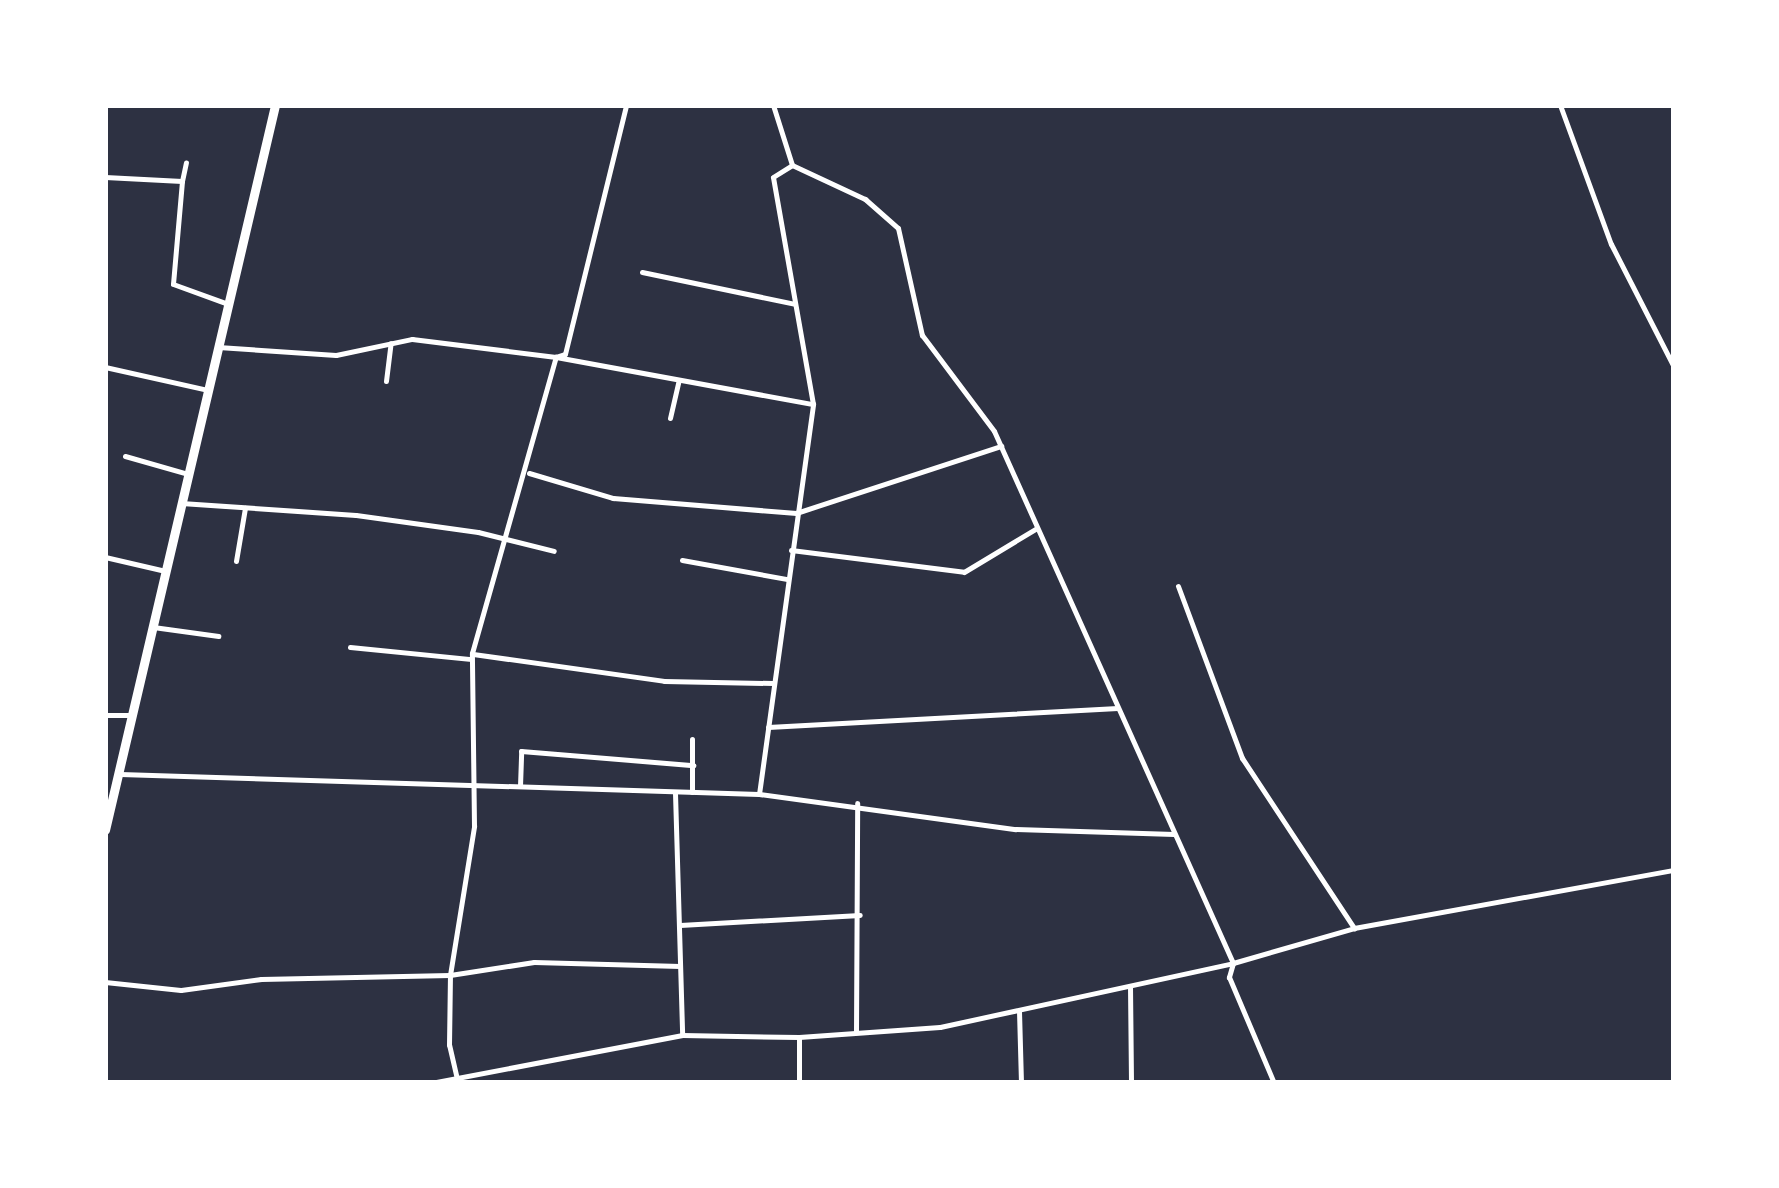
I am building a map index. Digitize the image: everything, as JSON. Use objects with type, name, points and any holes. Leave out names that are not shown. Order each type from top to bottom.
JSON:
[{"type":"highway","points":[[105,830],[108,803],[276,105]]},
{"type":"street","points":[[556,357],[565,354],[626,105]]},
{"type":"street","points":[[773,105],[792,164],[865,199],[898,228],[922,335],[1000,446],[1233,963],[1229,977],[1274,1083]]},
{"type":"street","points":[[1560,105],[1611,244],[1674,367]]},
{"type":"street","points":[[186,162],[174,284],[228,304]]},
{"type":"street","points":[[759,794],[812,404],[773,177],[792,164]]},
{"type":"street","points":[[105,177],[182,182]]},
{"type":"street","points":[[642,272],[795,304]]},
{"type":"street","points":[[218,348],[336,355],[412,339],[556,357],[812,404]]},
{"type":"street","points":[[386,382],[391,343]]},
{"type":"street","points":[[457,1079],[449,1044],[450,975],[474,787],[472,656],[528,473],[556,357]]},
{"type":"street","points":[[105,367],[208,390]]},
{"type":"street","points":[[670,418],[678,382]]},
{"type":"street","points":[[528,473],[613,498],[796,512],[1000,446]]},
{"type":"street","points":[[126,456],[188,474]]},
{"type":"street","points":[[181,503],[356,514],[554,551]]},
{"type":"street","points":[[236,561],[245,508]]},
{"type":"street","points":[[791,550],[964,572],[1037,528]]},
{"type":"street","points":[[105,557],[165,571]]},
{"type":"street","points":[[682,560],[787,580]]},
{"type":"street","points":[[1178,586],[1242,758],[1354,928]]},
{"type":"street","points":[[152,627],[218,636]]},
{"type":"street","points":[[350,646],[472,656],[664,681],[774,682]]},
{"type":"street","points":[[768,727],[1117,708]]},
{"type":"street","points":[[105,715],[130,715]]},
{"type":"street","points":[[692,738],[692,792]]},
{"type":"street","points":[[520,786],[520,752],[693,765]]},
{"type":"street","points":[[118,774],[759,794],[857,803],[1016,829],[1174,834]]},
{"type":"street","points":[[675,791],[682,1035]]},
{"type":"street","points":[[856,1032],[860,915],[857,803]]},
{"type":"street","points":[[431,1083],[682,1035],[799,1037],[1019,1011],[1233,963],[1354,928],[1674,870]]},
{"type":"street","points":[[680,925],[860,915]]},
{"type":"street","points":[[105,982],[181,990],[261,979],[450,975],[534,962],[680,966]]},
{"type":"street","points":[[1130,985],[1132,1083]]},
{"type":"street","points":[[1019,1011],[1020,1083]]},
{"type":"street","points":[[799,1037],[799,1083]]}]
